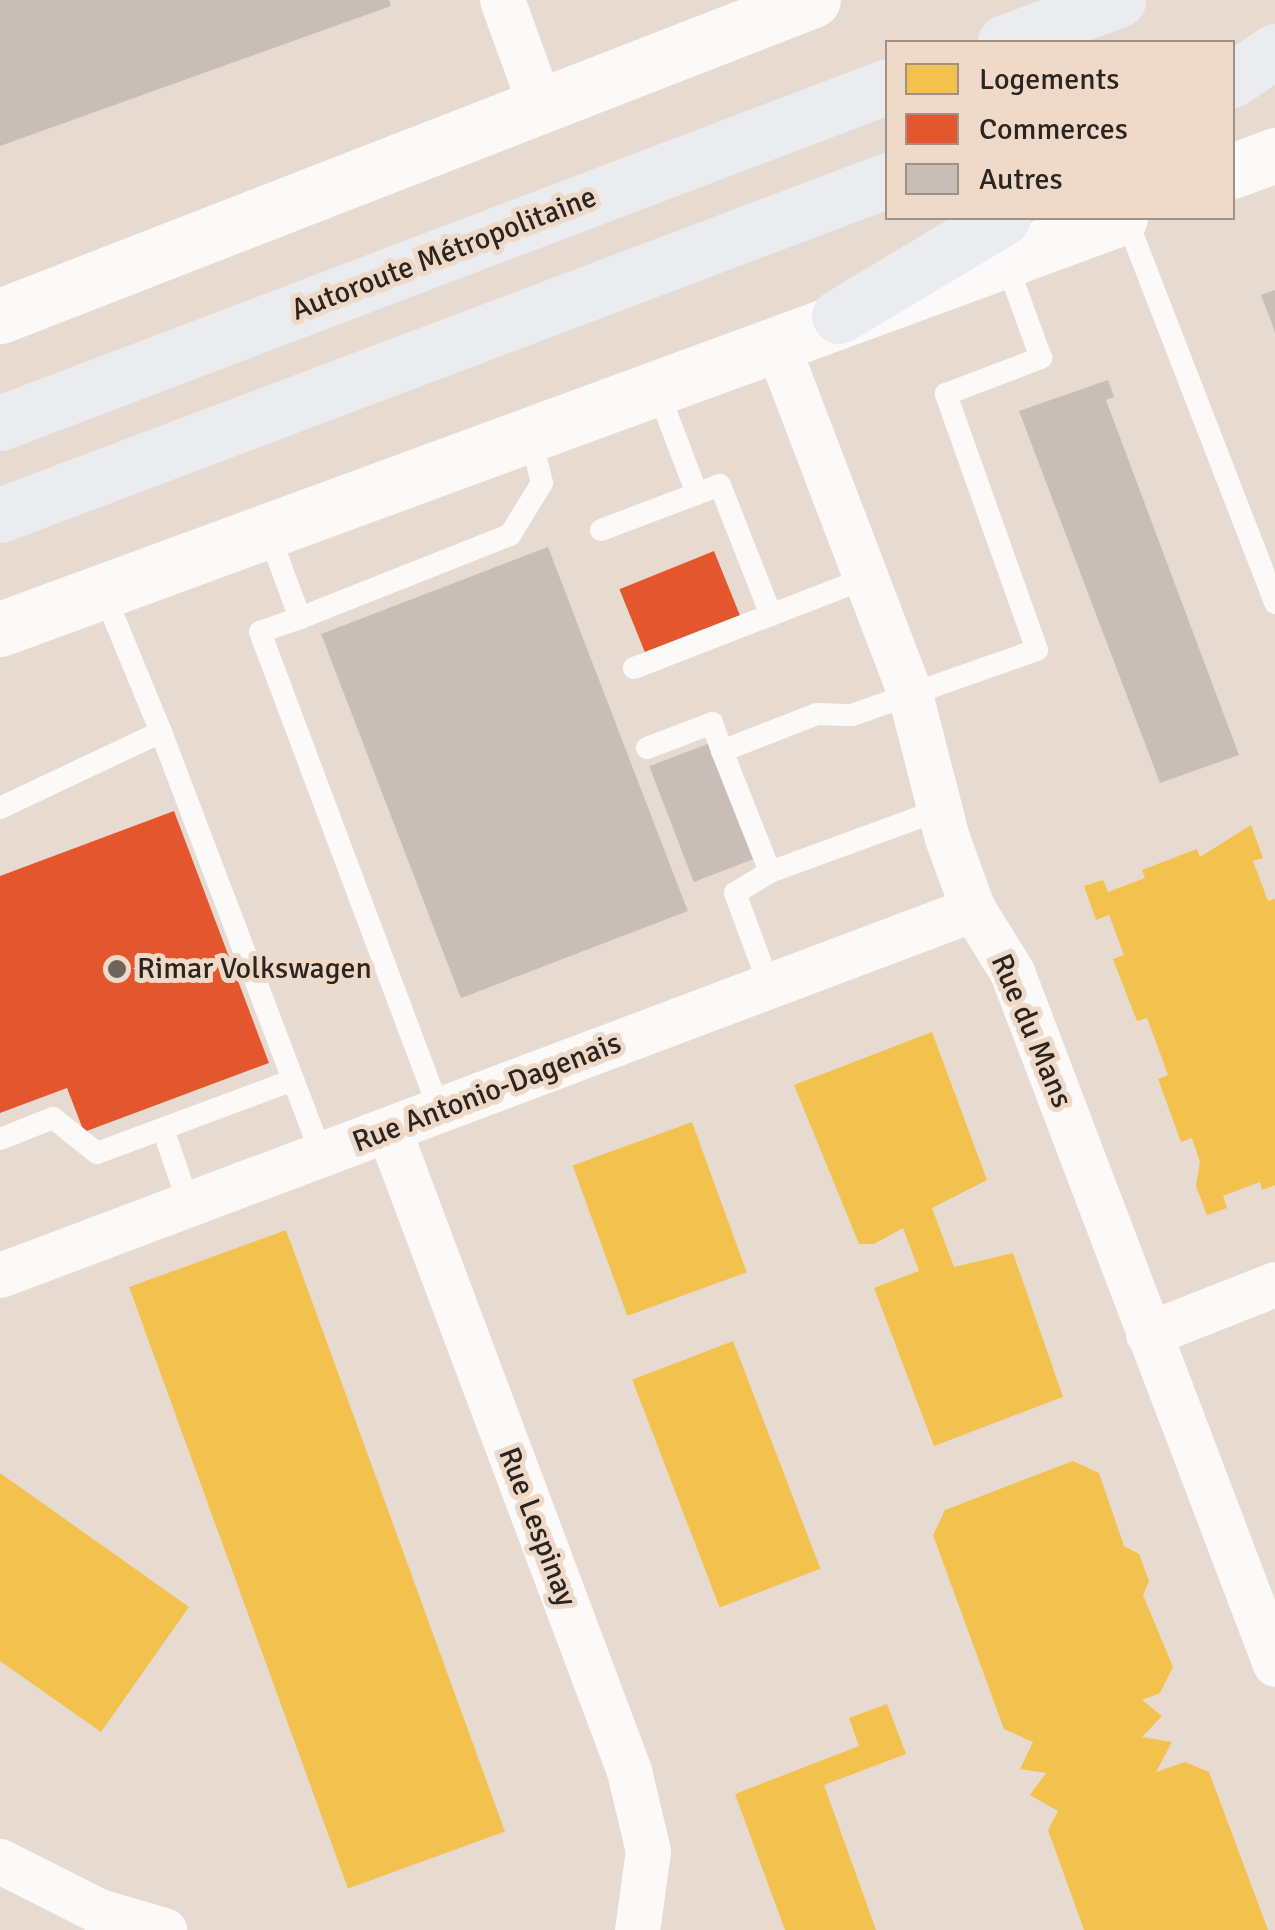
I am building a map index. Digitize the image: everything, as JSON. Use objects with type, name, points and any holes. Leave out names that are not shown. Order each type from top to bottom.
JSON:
[{"type":"highway","points":[[1010,40],[1118,0]]},
{"type":"highway","points":[[1235,48],[1275,33]]},
{"type":"highway","points":[[1235,78],[1275,52]]},
{"type":"highway","name":"Autoroute Métropolitaine","points":[[0,423],[885,87]]},
{"type":"highway","points":[[0,515],[885,181]]},
{"type":"highway","points":[[839,316],[1004,240]]},
{"type":"main road","points":[[9,308],[814,0]]},
{"type":"main road","points":[[1235,171],[1275,154]]},
{"type":"main road","points":[[1004,240],[1112,220]]},
{"type":"main road","points":[[0,629],[839,316]]},
{"type":"street","points":[[502,0],[541,107]]},
{"type":"street","name":"Rue du Mans","points":[[775,340],[910,694],[939,810],[973,908],[1012,972],[1275,1664]]},
{"type":"street","name":"Rue Antonio-Dagenais","points":[[0,1275],[973,908]]},
{"type":"street","name":"Rue Lespinay","points":[[389,1131],[629,1772],[648,1851],[637,1930]]},
{"type":"street","points":[[1148,1334],[1275,1284]]},
{"type":"street","points":[[0,1860],[99,1910],[164,1930]]},
{"type":"lane","points":[[1124,220],[1275,603]]},
{"type":"lane","points":[[722,751],[818,714],[852,715],[1038,650],[946,394],[1041,358],[1004,240]]},
{"type":"lane","points":[[656,385],[698,494]]},
{"type":"lane","points":[[440,1112],[260,632],[510,536],[542,483],[530,434]]},
{"type":"lane","points":[[600,530],[720,485],[772,615]]},
{"type":"lane","points":[[267,529],[300,618]]},
{"type":"lane","points":[[634,668],[866,578]]},
{"type":"lane","points":[[102,590],[161,732],[322,1156]]},
{"type":"lane","points":[[647,748],[712,723],[770,872]]},
{"type":"lane","points":[[0,808],[161,732]]},
{"type":"lane","points":[[770,984],[735,893],[770,872],[939,810]]},
{"type":"lane","points":[[0,1139],[53,1118],[96,1153],[293,1080]]},
{"type":"lane","points":[[163,1129],[189,1205]]},
{"type":"building: Logements","points":[[1251,825],[1263,858],[1253,861],[1268,901],[1275,899],[1275,1185],[1262,1190],[1260,1182],[1223,1196],[1227,1208],[1207,1215],[1196,1186],[1200,1162],[1192,1138],[1181,1142],[1158,1079],[1168,1075],[1147,1018],[1137,1021],[1113,959],[1124,955],[1109,915],[1096,920],[1084,886],[1103,880],[1108,892],[1145,878],[1142,870],[1197,849],[1200,857]]},
{"type":"building: Logements","points":[[932,1032],[987,1180],[932,1208],[954,1267],[1013,1253],[1063,1397],[934,1446],[874,1288],[919,1271],[903,1228],[874,1244],[859,1244],[794,1085]]},
{"type":"building: Logements","points":[[692,1122],[747,1272],[627,1316],[573,1165]]},
{"type":"building: Logements","points":[[286,1230],[505,1831],[348,1889],[129,1287]]},
{"type":"building: Logements","points":[[733,1341],[820,1569],[720,1607],[632,1380]]},
{"type":"building: Logements","points":[[1073,1461],[1099,1473],[1124,1546],[1139,1554],[1149,1581],[1143,1595],[1173,1667],[1160,1693],[1142,1700],[1162,1716],[1142,1737],[1172,1742],[1156,1772],[1185,1762],[1209,1772],[1268,1930],[1084,1930],[1048,1830],[1058,1811],[1030,1795],[1046,1773],[1020,1769],[1033,1742],[1004,1729],[933,1535],[945,1510]]},
{"type":"building: Logements","points":[[0,1473],[189,1607],[101,1732],[0,1661]]},
{"type":"building: Logements","points":[[887,1704],[906,1754],[824,1785],[876,1930],[785,1930],[735,1794],[859,1746],[849,1718]]},
{"type":"building: Commerces","points":[[714,551],[740,616],[646,654],[619,589]]},
{"type":"building: Commerces","name":"Rimar Volkswagen","points":[[174,811],[269,1063],[84,1132],[67,1088],[0,1113],[0,876]]},
{"type":"building: Autres","points":[[0,0],[389,0],[391,6],[0,146]]},
{"type":"building: Autres","points":[[1275,290],[1275,332],[1261,295]]},
{"type":"building: Autres","points":[[1108,380],[1114,397],[1106,400],[1239,755],[1160,783],[1019,411]]},
{"type":"building: Autres","points":[[548,547],[688,911],[461,998],[321,634]]},
{"type":"building: Autres","points":[[710,743],[754,859],[694,882],[649,766]]},
{"type":"place","name":"Rimar Volkswagen","points":[[117,969]]}]
